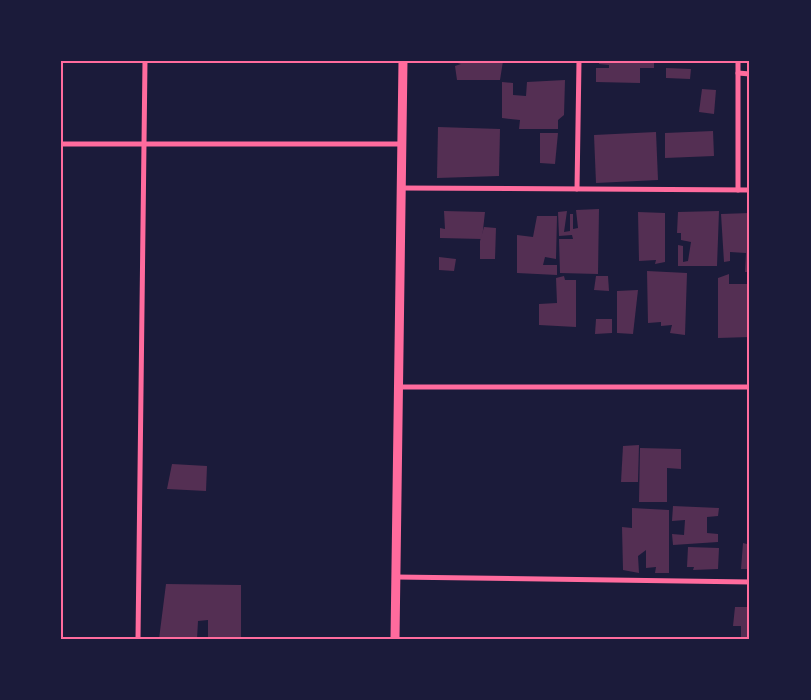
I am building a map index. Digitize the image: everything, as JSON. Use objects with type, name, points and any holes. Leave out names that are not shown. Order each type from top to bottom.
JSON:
[{"type":"street","points":[[138,639],[145,61]]},
{"type":"street","points":[[395,639],[403,61]]},
{"type":"street","points":[[577,189],[579,61]]},
{"type":"street","points":[[738,61],[738,190]]},
{"type":"street","points":[[738,74],[750,74]]},
{"type":"street","points":[[61,144],[144,142],[401,144]]},
{"type":"street","points":[[401,188],[750,190]]},
{"type":"street","points":[[398,387],[750,387]]},
{"type":"street","points":[[396,577],[750,582]]},
{"type":"building","points":[[451,61],[503,61],[500,80],[457,80],[455,66],[461,64]]},
{"type":"building","points":[[599,61],[654,61],[654,68],[640,68],[640,83],[596,82],[596,68],[609,68],[609,65],[599,64]]},
{"type":"building","points":[[666,68],[691,69],[690,79],[666,78]]},
{"type":"building","points":[[565,80],[564,115],[558,120],[558,129],[519,129],[520,120],[502,118],[502,82],[513,83],[513,95],[526,96],[527,82]]},
{"type":"building","points":[[702,89],[716,90],[714,114],[699,112]]},
{"type":"building","points":[[438,127],[500,129],[499,176],[437,178]]},
{"type":"building","points":[[713,131],[714,156],[665,158],[665,133]]},
{"type":"building","points":[[656,132],[658,180],[596,183],[594,135]]},
{"type":"building","points":[[540,133],[558,133],[555,164],[540,163]]},
{"type":"building","points":[[599,209],[598,274],[560,273],[559,239],[573,239],[572,235],[559,236],[558,212],[567,211],[564,232],[570,231],[570,214],[573,214],[573,229],[578,228],[576,210]]},
{"type":"building","points":[[444,211],[485,212],[482,239],[440,238],[440,228],[445,229]]},
{"type":"building","points":[[719,211],[717,266],[678,266],[678,245],[683,246],[683,262],[688,261],[691,242],[681,240],[681,233],[677,233],[678,212]]},
{"type":"building","points":[[638,212],[665,213],[665,262],[655,264],[656,260],[639,261]]},
{"type":"building","points":[[750,213],[750,272],[745,272],[746,253],[730,252],[730,261],[724,262],[721,214]]},
{"type":"building","points":[[537,216],[557,216],[556,259],[545,257],[543,265],[557,265],[557,275],[517,273],[517,235],[533,237]]},
{"type":"building","points":[[484,227],[496,228],[495,259],[480,259],[480,241]]},
{"type":"building","points":[[439,257],[456,259],[454,271],[439,270]]},
{"type":"building","points":[[647,271],[687,273],[685,335],[670,333],[672,325],[661,326],[661,322],[648,323]]},
{"type":"building","points":[[729,274],[729,284],[750,284],[750,337],[718,338],[718,278]]},
{"type":"building","points":[[564,276],[565,280],[576,280],[576,327],[539,325],[539,304],[557,303],[556,278]]},
{"type":"building","points":[[596,276],[608,276],[609,291],[594,290]]},
{"type":"building","points":[[638,290],[633,334],[617,333],[617,291]]},
{"type":"building","points":[[596,319],[612,319],[612,333],[595,334]]},
{"type":"building","points":[[639,445],[638,482],[621,482],[623,446]]},
{"type":"building","points":[[640,448],[681,449],[681,469],[667,468],[667,502],[639,502]]},
{"type":"building","points":[[172,464],[207,466],[206,491],[167,489]]},
{"type":"building","points":[[673,506],[719,508],[718,516],[707,517],[707,533],[718,534],[718,542],[673,545],[672,534],[684,535],[685,520],[672,521]]},
{"type":"building","points":[[632,508],[669,510],[669,573],[655,573],[656,567],[646,568],[646,550],[638,556],[639,573],[623,570],[622,527],[632,528]]},
{"type":"building","points":[[747,538],[750,538],[750,569],[741,569],[743,543],[747,544]]},
{"type":"building","points":[[688,547],[719,548],[718,569],[693,570],[694,567],[687,567]]},
{"type":"building","points":[[166,584],[241,585],[241,639],[208,639],[208,620],[198,621],[197,639],[159,639]]},
{"type":"building","points":[[735,607],[750,607],[750,639],[741,639],[741,626],[733,626]]}]
